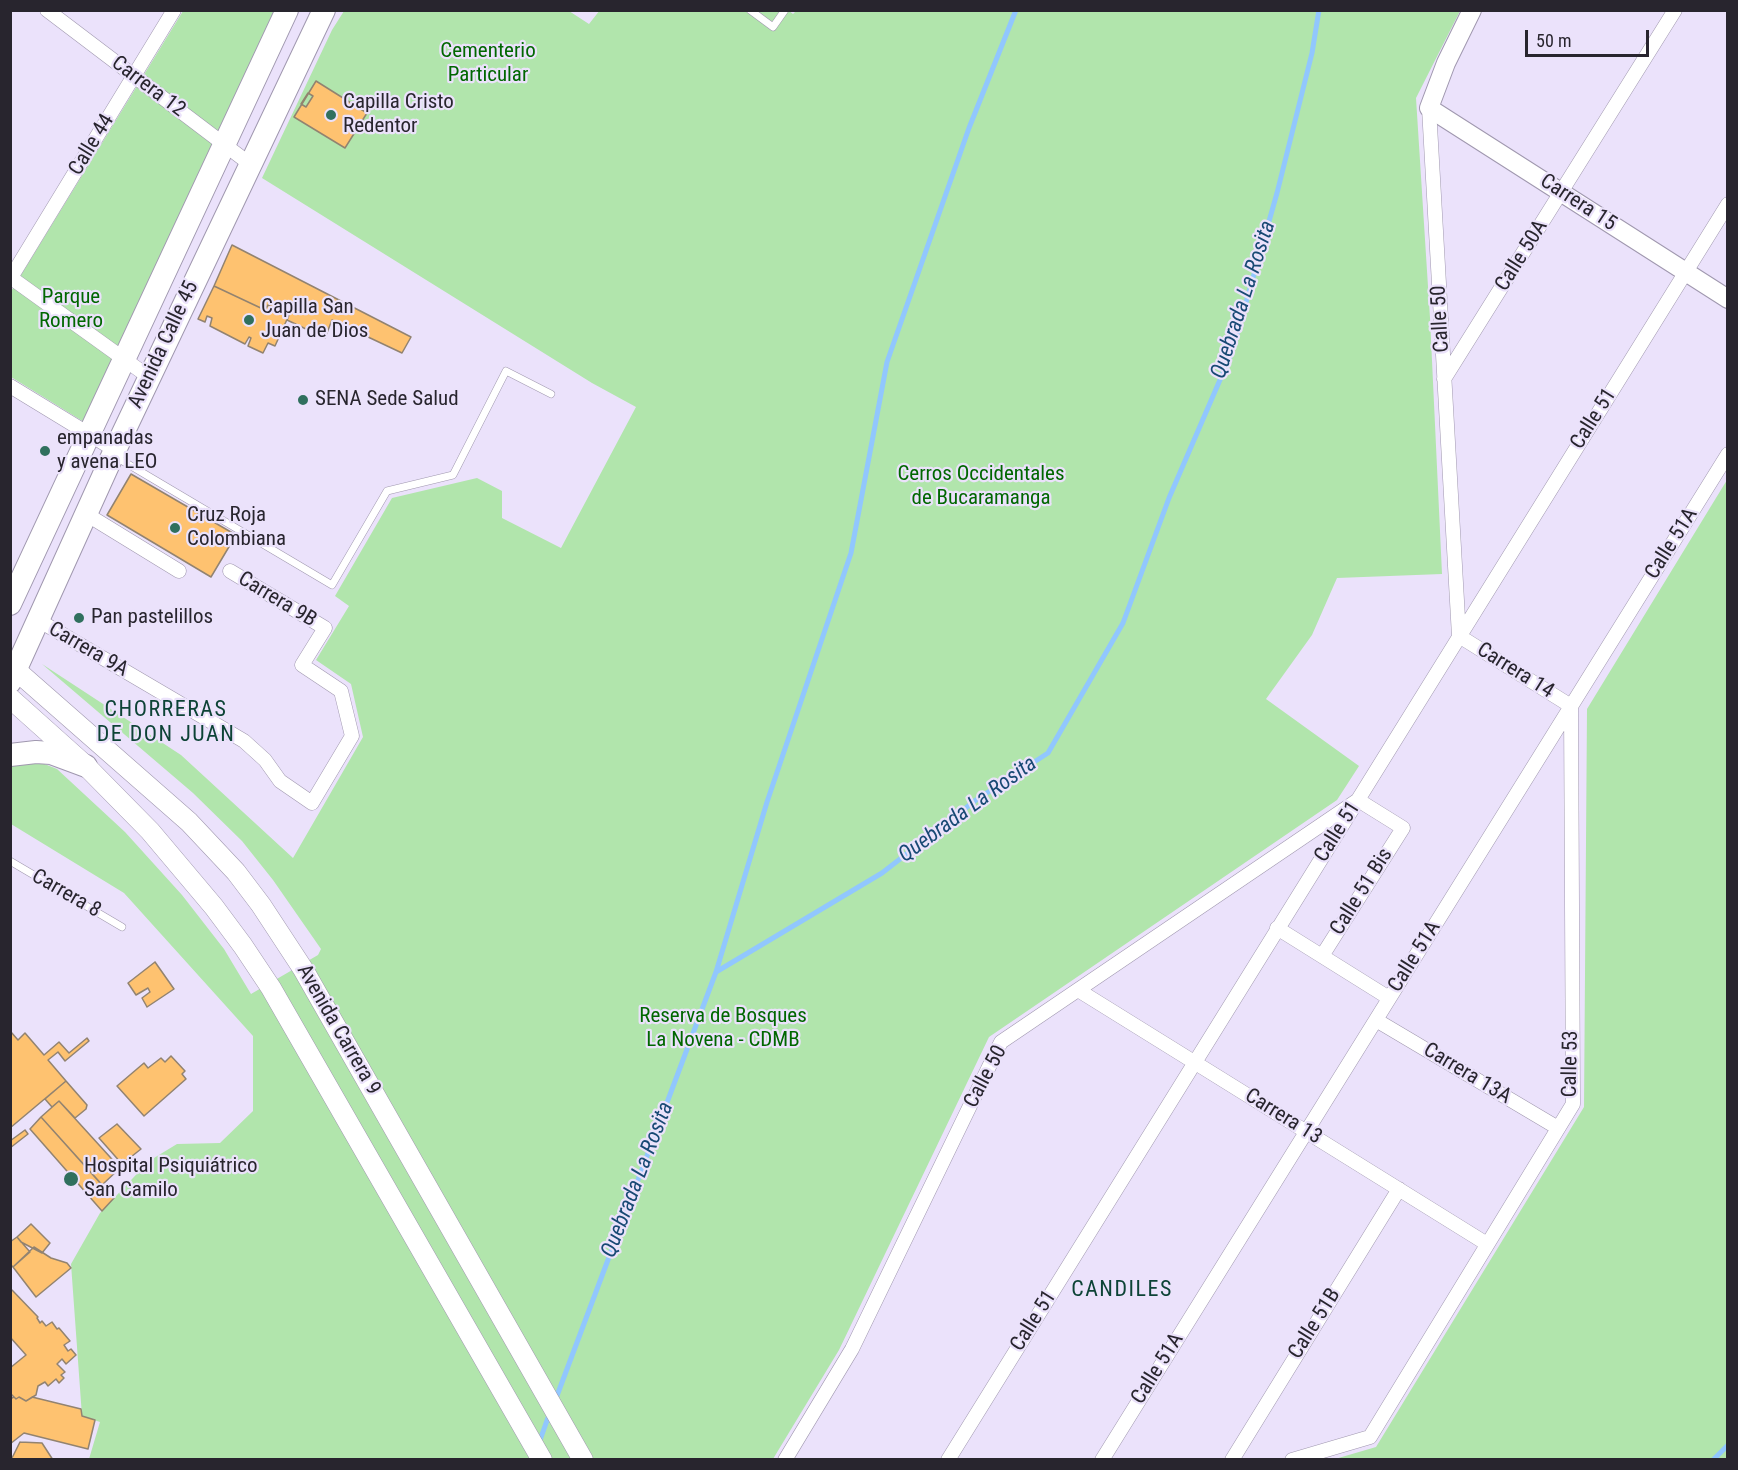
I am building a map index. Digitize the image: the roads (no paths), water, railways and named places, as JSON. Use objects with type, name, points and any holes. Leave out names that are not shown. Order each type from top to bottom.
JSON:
[{"type":"main road","name":"Avenida Calle 45","points":[[10,604],[287,10]]},
{"type":"main road","name":"Avenida Calle 45","points":[[12,672],[149,377],[324,10]]},
{"type":"main road","name":"Avenida Carrera 9","points":[[12,672],[126,765],[209,842],[261,905],[303,969],[583,1460]]},
{"type":"main road","name":"Avenida Carrera 9","points":[[10,698],[86,766],[183,868],[271,988],[542,1460]]},
{"type":"main road","points":[[10,755],[51,753],[86,766]]},
{"type":"street","name":"Carrera 12","points":[[46,10],[250,164]]},
{"type":"street","name":"Calle 44","points":[[11,278],[174,10]]},
{"type":"street","name":"Calle 50","points":[[1459,636],[1429,108],[1446,63],[1472,10]]},
{"type":"street","name":"Calle 50A","points":[[1444,379],[1675,10]]},
{"type":"street","name":"Carrera 15","points":[[1429,108],[1728,299]]},
{"type":"street","name":"Calle 51","points":[[948,1460],[1728,204]]},
{"type":"street","points":[[11,278],[149,377]]},
{"type":"street","points":[[10,386],[89,434],[114,452]]},
{"type":"street","name":"Calle 51A","points":[[1102,1460],[1728,454]]},
{"type":"street","points":[[86,514],[179,571]]},
{"type":"street","name":"Carrera 9B","points":[[230,572],[325,628],[303,666]]},
{"type":"street","name":"Carrera 9A","points":[[38,620],[244,741],[265,760],[280,781],[312,803],[352,736],[341,691],[303,666]]},
{"type":"street","name":"Carrera 14","points":[[1459,636],[1571,706]]},
{"type":"street","name":"Calle 53","points":[[1292,1460],[1370,1437],[1573,1104],[1571,706]]},
{"type":"street","name":"Calle 50","points":[[785,1460],[852,1349],[1001,1042],[1358,800]]},
{"type":"street","name":"Calle 51 Bis","points":[[1322,956],[1403,828],[1358,800]]},
{"type":"street","points":[[1277,928],[1389,998]]},
{"type":"street","name":"Carrera 13","points":[[1078,990],[1487,1244]]},
{"type":"street","name":"Carrera 13A","points":[[1376,1020],[1558,1128]]},
{"type":"street","name":"Calle 51B","points":[[1232,1460],[1399,1189]]},
{"type":"lane","points":[[750,10],[773,27],[785,10]]},
{"type":"lane","points":[[114,452],[332,585],[387,491],[453,475],[506,371],[551,393]]},
{"type":"lane","name":"Carrera 8","points":[[10,861],[122,927]]},
{"type":"waterway","points":[[716,972],[767,802],[851,553],[887,362],[969,128],[1016,10]]},
{"type":"waterway","name":"Quebrada La Rosita","points":[[555,1401],[716,972],[882,873],[976,800],[1048,753],[1123,623],[1169,498],[1232,352],[1277,193],[1312,53],[1319,10]]},
{"type":"waterway","name":"Quebrada La Rosita","points":[[539,1443],[550,1412]]},
{"type":"waterway","points":[[1713,1460],[1728,1445]]},
{"type":"place","name":"Capilla Cristo Redentor","points":[[331,115]]},
{"type":"place","name":"Capilla San Juan de Dios","points":[[249,320]]},
{"type":"place","name":"SENA Sede Salud","points":[[303,400]]},
{"type":"place","name":"empanadas y avena LEO","points":[[45,451]]},
{"type":"place","name":"Cruz Roja Colombiana","points":[[175,528]]},
{"type":"place","name":"Pan pastelillos","points":[[79,618]]},
{"type":"place","name":"Hospital Psiquiátrico San Camilo","points":[[71,1179]]},
{"type":"district","name":"CHORRERAS DE DON JUAN","points":[[166,722]]},
{"type":"district","name":"CANDILES","points":[[1122,1290]]},
{"type":"park label","name":"Cementerio Particular","points":[[488,64]]},
{"type":"park label","name":"Parque Romero","points":[[71,310]]},
{"type":"park label","name":"Cerros Occidentales de Bucaramanga","points":[[981,487]]},
{"type":"park label","name":"Reserva de Bosques La Novena - CDMB","points":[[723,1029]]}]
